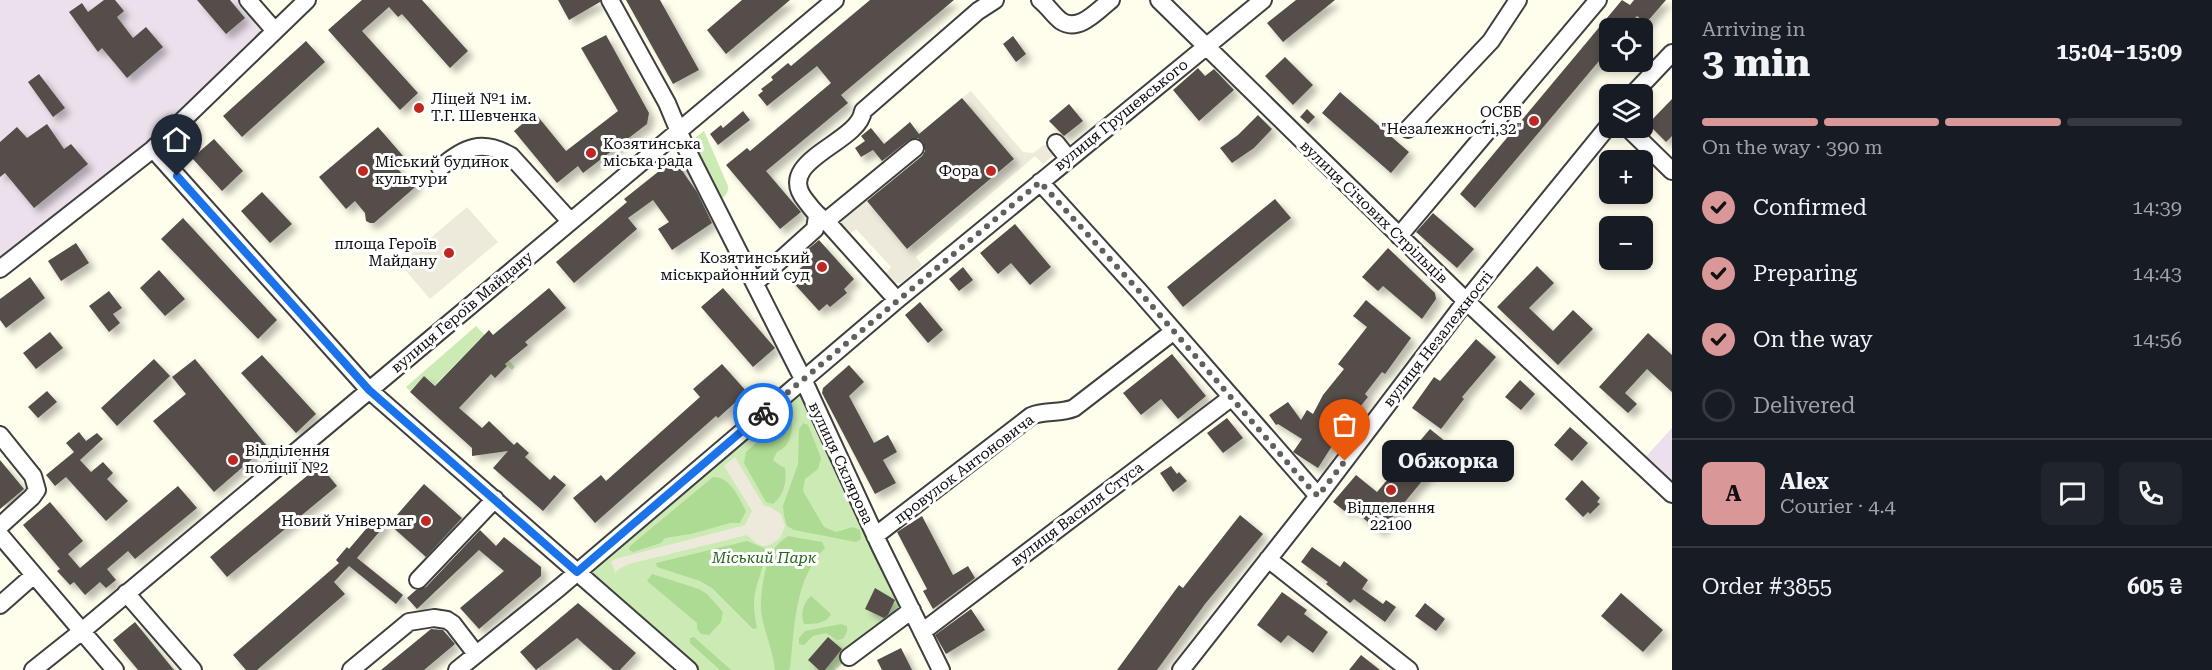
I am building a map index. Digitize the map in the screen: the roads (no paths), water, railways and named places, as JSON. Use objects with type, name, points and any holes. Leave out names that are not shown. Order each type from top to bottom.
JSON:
[{"type":"street","points":[[248,0],[275,31]]},
{"type":"street","points":[[0,269],[153,149],[307,0]]},
{"type":"street","name":"вулиця Склярова","points":[[610,0],[667,103],[678,130],[803,379],[875,536],[941,670]]},
{"type":"street","name":"вулиця Героїв Майдану","points":[[33,670],[835,0]]},
{"type":"street","points":[[897,300],[800,194],[796,183],[802,170],[859,123],[863,111],[978,11],[995,0]]},
{"type":"street","points":[[1040,0],[1063,22],[1072,25],[1081,23],[1111,0]]},
{"type":"street","name":"вулиця Січових Стрільців","points":[[1159,0],[1466,301],[1672,494]]},
{"type":"street","name":"вулиця Грушевського","points":[[457,670],[577,572],[897,300],[1263,0]]},
{"type":"street","points":[[1408,129],[1491,41],[1518,0]]},
{"type":"street","points":[[1399,236],[1598,0]]},
{"type":"street","points":[[1642,84],[1672,52]]},
{"type":"street","name":"вулиця Незалежності","points":[[1181,670],[1318,496],[1466,301],[1599,138]]},
{"type":"street","points":[[1638,138],[1672,171]]},
{"type":"street","points":[[1056,143],[1068,158]]},
{"type":"street","points":[[440,168],[463,150],[488,148],[500,150],[511,156],[570,221]]},
{"type":"street","points":[[755,283],[815,229],[822,219],[915,148]]},
{"type":"street","points":[[153,149],[369,390],[688,670]]},
{"type":"street","points":[[1040,182],[1318,496]]},
{"type":"street","name":"провулок Антоновича","points":[[875,536],[1031,416],[1074,408],[1174,331]]},
{"type":"street","name":"вулиця Василя Стуса","points":[[922,632],[1232,397]]},
{"type":"street","points":[[0,435],[33,476],[37,490],[0,526]]},
{"type":"street","points":[[418,580],[495,499]]},
{"type":"street","points":[[0,534],[115,670]]},
{"type":"street","points":[[1268,559],[1409,670]]},
{"type":"street","points":[[0,605],[34,575]]},
{"type":"street","points":[[126,593],[193,670]]},
{"type":"street","points":[[849,657],[912,610]]},
{"type":"street","points":[[351,670],[409,621],[434,618],[447,620],[453,624],[476,654]]},
{"type":"place","name":"Ліцей №1 ім. Т.Г. Шевченка","points":[[419,108]]},
{"type":"place","name":"ОСББ \"Незалежності,32\"","points":[[1534,121]]},
{"type":"place","name":"Козятинська міська рада","points":[[591,153]]},
{"type":"place","name":"Міський будинок культури","points":[[363,171]]},
{"type":"place","name":"Фора","points":[[991,171]]},
{"type":"place","name":"площа Героїв Майдану","points":[[449,253]]},
{"type":"place","name":"Козятинський міськрайонний суд","points":[[822,267]]},
{"type":"place","name":"Відділення поліції №2","points":[[233,460]]},
{"type":"place","name":"Обжорка","points":[[1345,461]]},
{"type":"place","name":"Відделення 22100","points":[[1391,490]]},
{"type":"place","name":"Новий Універмаг","points":[[426,521]]},
{"type":"park label","name":"Міський Парк","points":[[764,558]]}]
